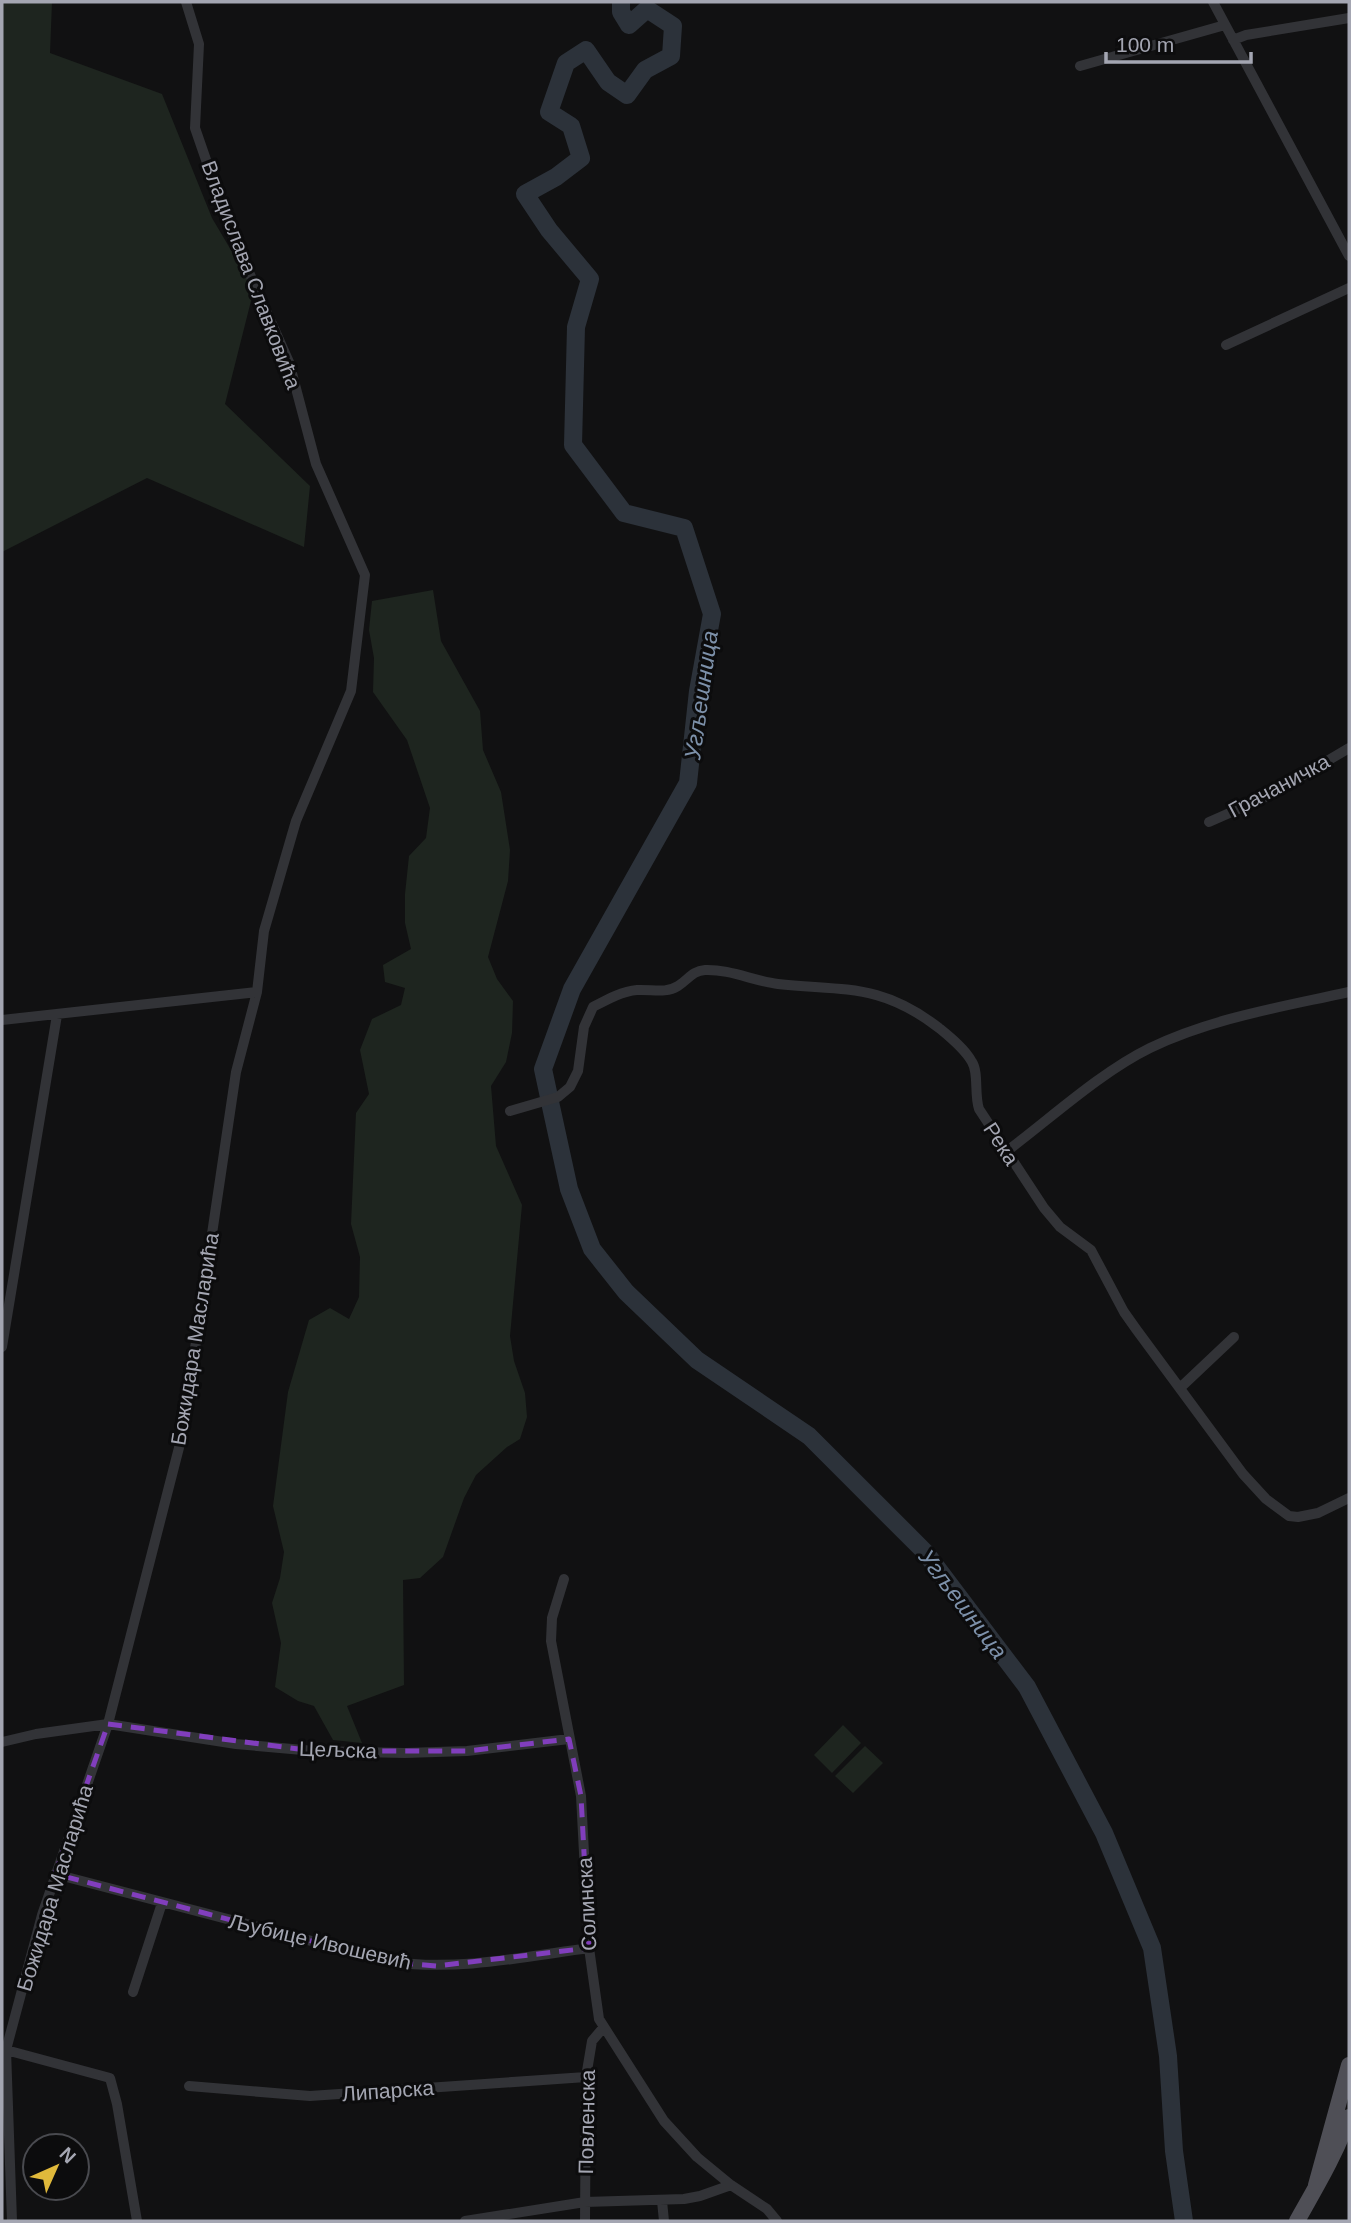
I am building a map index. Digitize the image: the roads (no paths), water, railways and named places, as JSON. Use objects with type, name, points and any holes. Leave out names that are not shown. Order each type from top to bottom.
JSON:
[{"type":"main road","points":[[1316,2185],[1349,2065]]},
{"type":"main road","points":[[1297,2221],[1330,2164],[1349,2117]]},
{"type":"street","name":"Владислава Славковића","points":[[186,2],[199,44],[195,128],[231,232],[289,362],[316,464]]},
{"type":"street","points":[[1213,2],[1349,256]]},
{"type":"street","points":[[1233,40],[1246,35],[1349,18]]},
{"type":"street","points":[[1080,66],[1225,26]]},
{"type":"street","points":[[1226,345],[1349,288]]},
{"type":"street","name":"Божидара Масларића","points":[[12,2221],[6,2050],[55,1874],[108,1724],[182,1436],[236,1072],[257,992],[264,931],[296,821],[351,691],[365,575],[316,464]]},
{"type":"street","name":"Грачаничка","points":[[1209,822],[1268,796],[1349,748]]},
{"type":"street","name":"Река","points":[[510,1111],[558,1097],[570,1087],[579,1071],[584,1027],[593,1007],[612,997],[635,990],[664,992],[679,985],[695,971],[707,970],[777,984],[876,993],[922,1015],[951,1038],[973,1063],[976,1074],[975,1096],[979,1109],[1024,1180],[1060,1227],[1091,1250],[1124,1312],[1256,1489],[1289,1516],[1298,1517],[1318,1513],[1349,1498]]},
{"type":"street","points":[[2,1020],[257,992]]},
{"type":"street","points":[[1007,1151],[1119,1066],[1150,1048],[1234,1017],[1349,992]]},
{"type":"street","points":[[2,1347],[57,1015]]},
{"type":"street","points":[[1180,1388],[1234,1337]]},
{"type":"street","name":"Солинска","points":[[564,1579],[552,1618],[551,1642],[582,1808],[589,1948],[597,2011],[603,2028],[664,2121],[697,2157],[767,2209],[777,2221]]},
{"type":"street","name":"Цељска","points":[[2,1742],[36,1734],[108,1724],[236,1744],[314,1751],[467,1751],[569,1740]]},
{"type":"street","name":"Љубице Ивошевић","points":[[55,1874],[392,1962],[415,1965],[477,1964],[589,1948]]},
{"type":"street","points":[[133,1992],[162,1903]]},
{"type":"street","name":"Повленска","points":[[585,2221],[586,2077],[590,2047],[594,2037],[603,2028]]},
{"type":"street","points":[[6,2050],[110,2078],[137,2221]]},
{"type":"street","name":"Липарска","points":[[189,2086],[310,2096],[586,2077]]},
{"type":"street","points":[[465,2221],[585,2202],[662,2201],[700,2196],[732,2185]]},
{"type":"street","points":[[662,2201],[664,2221]]},
{"type":"waterway","name":"Угљешница","points":[[549,1097],[543,1069],[572,989],[688,783],[698,691],[712,614],[684,528],[624,513],[573,445],[576,327],[590,279],[549,230],[525,194],[556,177],[581,158],[571,126],[549,112],[566,63],[586,50],[608,82],[627,95],[645,70],[671,56],[673,26],[647,9],[629,25],[621,12],[621,2]]},
{"type":"waterway","name":"Угљешница","points":[[550,1102],[569,1189],[592,1249],[626,1292],[697,1360],[809,1436],[925,1552],[1027,1687],[1104,1833],[1152,1948],[1168,2056],[1174,2151],[1184,2221]]}]
